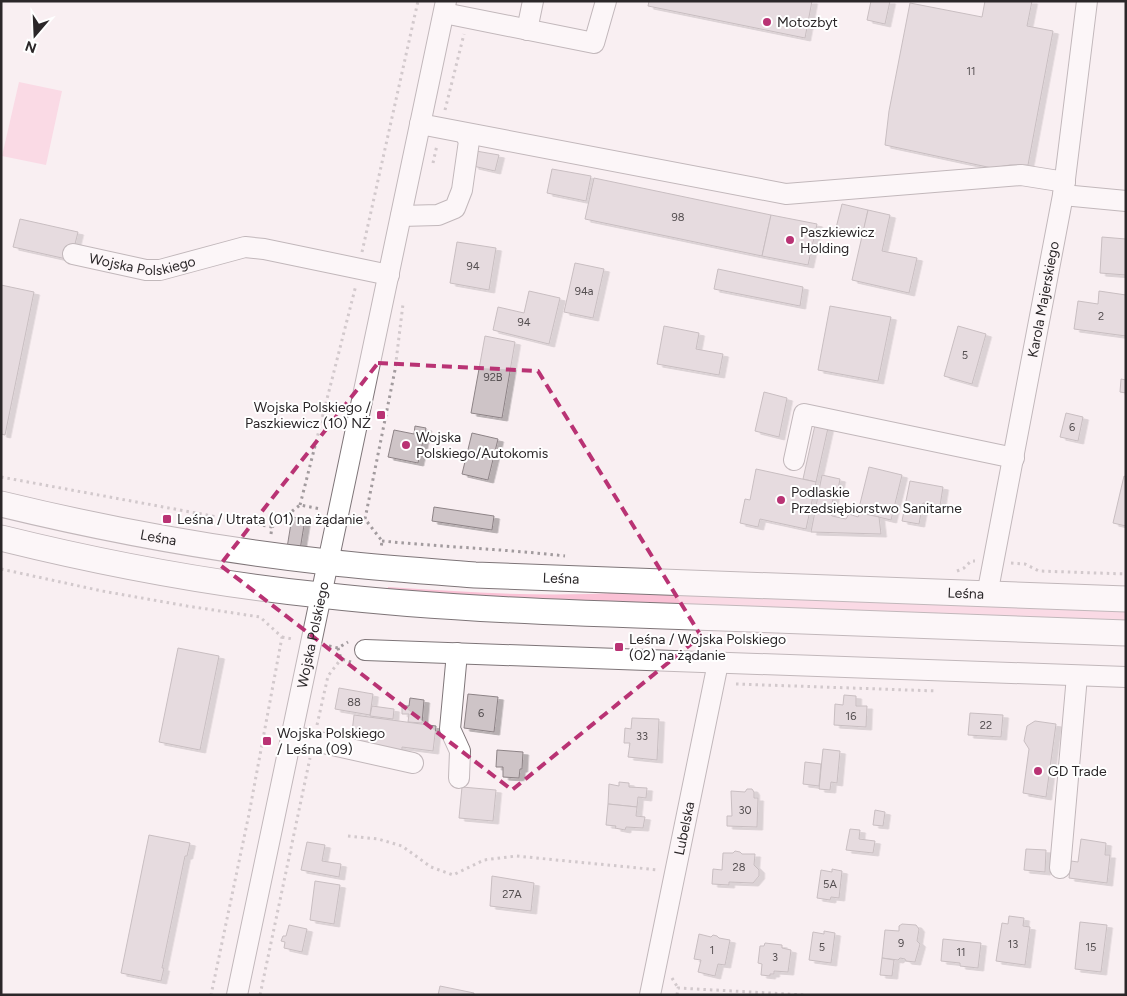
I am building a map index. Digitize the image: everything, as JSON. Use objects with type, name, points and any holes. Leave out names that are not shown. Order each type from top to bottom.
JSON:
[{"type":"main road","name":"Leśna","points":[[1,504],[164,538],[328,563],[475,575],[1126,599]]},
{"type":"main road","points":[[1,538],[156,572],[264,589],[414,604],[526,611],[1126,633]]},
{"type":"street","points":[[527,30],[533,1]]},
{"type":"street","points":[[445,7],[468,18],[594,43],[606,1]]},
{"type":"street","name":"Karola Majerskiego","points":[[987,595],[1064,188],[1086,1]]},
{"type":"street","name":"Wojska Polskiego","points":[[237,995],[445,7]]},
{"type":"street","points":[[420,124],[786,194],[1021,175],[1064,188],[1126,201]]},
{"type":"street","points":[[401,216],[438,214],[454,208],[462,190],[469,141],[466,134]]},
{"type":"street","name":"Wojska Polskiego","points":[[73,254],[146,270],[160,270],[245,248],[264,249],[388,275]]},
{"type":"street","points":[[794,460],[804,414],[1014,458]]},
{"type":"street","points":[[365,650],[1126,677]]},
{"type":"street","points":[[457,653],[450,729],[460,751],[459,778]]},
{"type":"street","name":"Lubelska","points":[[650,995],[718,663]]},
{"type":"street","points":[[1060,868],[1077,676]]},
{"type":"street","points":[[292,736],[413,763]]},
{"type":"path","points":[[432,167],[468,18]]},
{"type":"path","points":[[364,518],[395,370],[404,301]]},
{"type":"path","points":[[1,477],[272,527]]},
{"type":"path","points":[[1,568],[102,591],[260,617],[282,637],[249,814],[211,995]]},
{"type":"path","points":[[260,995],[328,676],[341,659]]},
{"type":"path","points":[[348,836],[378,839],[402,846],[431,867],[453,875],[484,860],[516,856],[636,866],[675,872]]},
{"type":"path","points":[[677,995],[678,988],[805,995]]},
{"type":"highlighted area","points":[[378,363],[538,371],[701,636],[512,790],[220,565]]},
{"type":"shaded area","points":[[19,82],[62,91],[46,165],[2,156]]},
{"type":"shaded area","points":[[388,587],[506,594],[625,592],[1126,611],[1126,625],[387,593]]},
{"type":"building","name":"Motozbyt","points":[[649,1],[812,1],[805,38],[648,6]]},
{"type":"building","points":[[871,1],[890,1],[885,24],[867,20]]},
{"type":"building","points":[[985,1],[1032,1],[1027,26],[1053,31],[1028,165],[992,168],[885,145],[889,111],[910,3],[982,17]]},
{"type":"building","points":[[476,151],[499,155],[495,171],[473,166]]},
{"type":"building","points":[[552,169],[591,176],[586,201],[547,193]]},
{"type":"building","points":[[594,178],[771,215],[762,256],[585,219]]},
{"type":"building","points":[[842,204],[868,210],[863,234],[836,228]]},
{"type":"building","points":[[868,210],[890,215],[882,251],[917,258],[909,293],[852,280]]},
{"type":"building","name":"Paszkiewicz Holding","points":[[771,215],[817,224],[808,265],[762,256]]},
{"type":"building","points":[[20,219],[78,232],[71,260],[13,247]]},
{"type":"building","points":[[1102,237],[1126,239],[1126,275],[1100,273]]},
{"type":"building","points":[[457,242],[496,248],[489,290],[450,283]]},
{"type":"building","points":[[575,263],[604,269],[593,318],[564,312]]},
{"type":"building","points":[[718,269],[803,287],[800,306],[714,289]]},
{"type":"building","points":[[1,285],[34,292],[5,435],[1,434]]},
{"type":"building","points":[[529,291],[560,298],[549,344],[493,330],[498,307],[524,313]]},
{"type":"building","points":[[1099,291],[1126,295],[1126,336],[1074,329],[1078,301],[1098,304]]},
{"type":"building","points":[[830,306],[891,317],[878,381],[818,370]]},
{"type":"building","points":[[664,326],[699,333],[696,349],[723,354],[719,375],[657,364]]},
{"type":"building","points":[[958,326],[986,334],[972,384],[944,376]]},
{"type":"building","points":[[485,336],[515,342],[502,418],[471,413]]},
{"type":"building","points":[[1121,379],[1126,380],[1126,393],[1120,392]]},
{"type":"building","points":[[764,392],[787,398],[779,437],[755,431]]},
{"type":"building","points":[[1066,413],[1083,417],[1078,441],[1060,437]]},
{"type":"building","points":[[815,425],[828,428],[816,482],[803,479]]},
{"type":"building","name":"Wojska Polskiego/Autokomis","points":[[415,426],[426,428],[418,463],[388,457],[394,430],[414,434]]},
{"type":"building","points":[[472,433],[498,439],[488,480],[462,474]]},
{"type":"building","points":[[869,467],[902,475],[891,520],[858,512]]},
{"type":"building","name":"Podlaskie Przedsiębiorstwo Sanitarne","points":[[756,469],[816,482],[806,529],[760,519],[758,527],[740,523],[745,499],[750,500]]},
{"type":"building","points":[[822,475],[840,479],[837,495],[834,495],[830,513],[832,516],[846,519],[849,514],[858,517],[860,513],[879,517],[881,534],[811,532]]},
{"type":"building","points":[[1124,476],[1126,477],[1126,526],[1113,523]]},
{"type":"building","points":[[910,481],[943,487],[940,506],[923,503],[919,524],[902,521]]},
{"type":"building","points":[[434,507],[494,516],[492,530],[432,521]]},
{"type":"building","points":[[292,517],[305,519],[300,550],[287,548]]},
{"type":"building","points":[[178,648],[219,656],[200,750],[159,742]]},
{"type":"building","points":[[339,688],[373,694],[370,715],[335,709]]},
{"type":"building","points":[[468,694],[498,697],[494,732],[464,728]]},
{"type":"building","points":[[844,695],[856,696],[856,706],[867,706],[866,727],[834,725],[835,704],[843,705]]},
{"type":"building","points":[[410,698],[424,700],[422,723],[408,722],[409,714],[402,714],[402,706],[409,706]]},
{"type":"building","points":[[372,706],[394,709],[393,719],[370,716]]},
{"type":"building","points":[[970,713],[1003,715],[1001,737],[968,735]]},
{"type":"building","points":[[354,715],[436,726],[433,751],[402,747],[402,752],[380,749],[380,745],[351,741]]},
{"type":"building","points":[[632,718],[659,719],[657,760],[628,757],[630,743],[624,743],[625,728],[631,729]]},
{"type":"building","name":"GD Trade","points":[[1035,721],[1056,724],[1046,797],[1023,793],[1029,749],[1024,741],[1027,726]]},
{"type":"building","points":[[823,749],[840,751],[837,783],[831,782],[830,790],[819,789]]},
{"type":"building","points":[[497,750],[523,752],[522,769],[520,769],[519,778],[503,777],[503,767],[496,767]]},
{"type":"building","points":[[805,762],[821,764],[819,786],[803,784]]},
{"type":"building","points":[[619,782],[629,783],[629,787],[647,788],[646,798],[638,797],[637,807],[608,804],[609,784],[619,786]]},
{"type":"building","points":[[462,787],[496,790],[493,821],[459,818]]},
{"type":"building","points":[[747,789],[752,789],[754,798],[758,798],[757,827],[727,826],[727,816],[732,816],[731,791],[745,792]]},
{"type":"building","points":[[608,804],[637,807],[636,816],[645,817],[643,828],[626,827],[625,830],[615,828],[616,826],[606,825]]},
{"type":"building","points":[[875,810],[885,812],[883,826],[873,825]]},
{"type":"building","points":[[850,829],[860,830],[859,839],[875,841],[873,853],[846,850]]},
{"type":"building","points":[[149,835],[190,843],[187,856],[185,856],[161,981],[121,973]]},
{"type":"building","points":[[1081,839],[1106,843],[1105,855],[1110,855],[1107,883],[1069,878],[1071,861],[1078,862]]},
{"type":"building","points":[[307,842],[325,845],[322,861],[341,864],[339,877],[301,870]]},
{"type":"building","points":[[1026,849],[1046,850],[1045,872],[1024,870]]},
{"type":"building","points":[[735,851],[742,854],[755,854],[754,865],[759,870],[759,876],[753,883],[729,882],[729,885],[712,884],[713,869],[722,870],[723,853],[733,853]]},
{"type":"building","points":[[832,869],[842,871],[839,898],[831,897],[830,900],[817,898],[821,870],[832,872]]},
{"type":"building","points":[[492,876],[534,883],[531,911],[490,906]]},
{"type":"building","points":[[315,881],[340,885],[334,924],[310,920]]},
{"type":"building","points":[[1009,916],[1024,918],[1023,926],[1030,927],[1025,965],[996,961],[1002,923],[1008,924]]},
{"type":"building","points":[[1080,922],[1107,925],[1101,972],[1075,969]]},
{"type":"building","points":[[902,924],[916,925],[919,929],[917,941],[920,944],[915,962],[900,958],[898,960],[882,958],[885,930],[899,931],[899,926]]},
{"type":"building","points":[[289,925],[307,929],[302,952],[284,948],[285,942],[281,941],[283,936],[286,936]]},
{"type":"building","points":[[824,931],[835,933],[831,963],[809,960],[813,932],[824,934]]},
{"type":"building","points":[[699,934],[711,937],[713,935],[730,940],[725,965],[718,964],[715,976],[698,972],[701,960],[694,959]]},
{"type":"building","points":[[943,939],[981,943],[978,968],[960,966],[960,963],[941,961]]},
{"type":"building","points":[[765,943],[782,945],[782,948],[791,950],[788,972],[774,971],[774,974],[770,974],[770,976],[761,975],[762,964],[758,963],[760,946],[764,946]]},
{"type":"building","points":[[882,958],[894,960],[892,976],[880,975]]},
{"type":"building","points":[[440,986],[474,993],[474,995],[438,995]]},
{"type":"place","name":"Motozbyt","points":[[767,22]]},
{"type":"place","name":"Paszkiewicz Holding","points":[[790,240]]},
{"type":"place","name":"Wojska Polskiego / Paszkiewicz (10) NŻ","points":[[381,415]]},
{"type":"place","name":"Wojska Polskiego/Autokomis","points":[[406,445]]},
{"type":"place","name":"Podlaskie Przedsiębiorstwo Sanitarne","points":[[781,500]]},
{"type":"place","name":"Leśna / Utrata (01) na żądanie","points":[[167,519]]},
{"type":"place","name":"Leśna / Wojska Polskiego (02) na żądanie","points":[[619,647]]},
{"type":"place","name":"Wojska Polskiego / Leśna (09)","points":[[267,741]]},
{"type":"place","name":"GD Trade","points":[[1038,771]]}]
